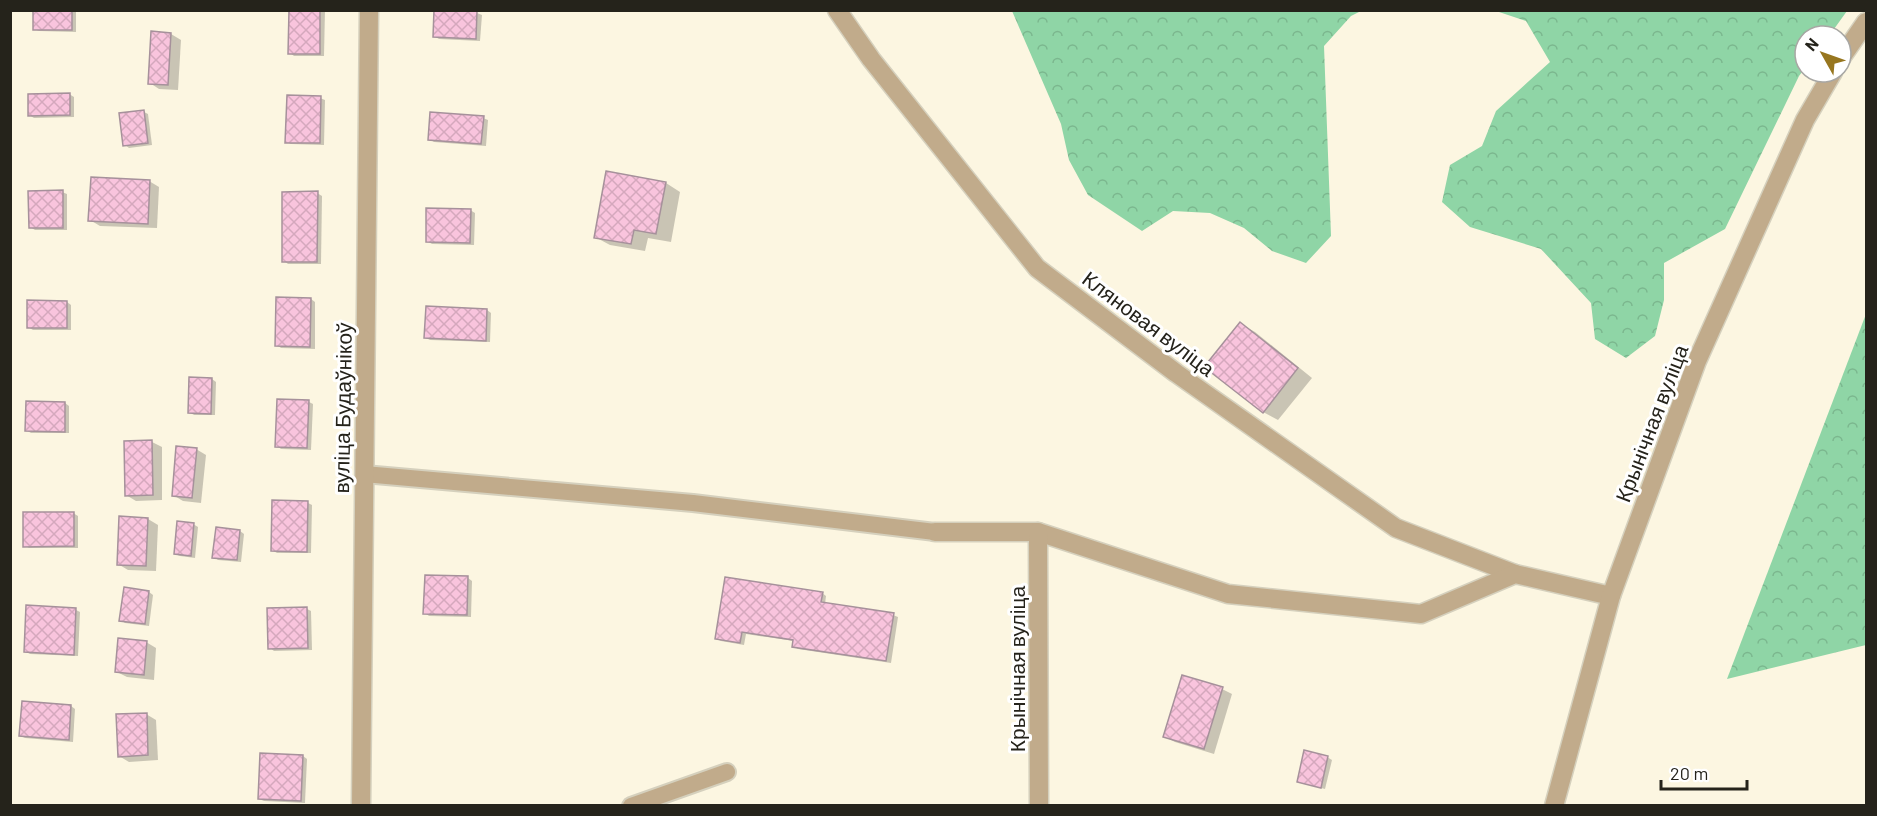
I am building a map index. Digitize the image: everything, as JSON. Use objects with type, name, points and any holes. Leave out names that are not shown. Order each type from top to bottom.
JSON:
[{"type":"street","name":"вуліца Будаўнікоў","points":[[361,806],[369,10]]},
{"type":"street","name":"Кляновая вуліца","points":[[837,10],[871,59],[1037,268],[1176,373],[1396,528],[1515,574],[1611,596]]},
{"type":"street","points":[[1853,41],[1866,22]]},
{"type":"street","name":"Крынічная вуліца","points":[[1554,806],[1611,596],[1697,361],[1806,120],[1826,84]]},
{"type":"street","points":[[935,532],[1038,532],[1228,594],[1421,614],[1515,574]]},
{"type":"street","name":"Крынічная вуліца","points":[[1038,532],[1039,806]]},
{"type":"lane","points":[[364,474],[693,503],[935,532]]},
{"type":"lane","points":[[631,806],[727,772]]},
{"type":"green space","points":[[1012,11],[1361,11],[1351,16],[1324,46],[1331,236],[1306,263],[1272,251],[1244,228],[1210,213],[1173,211],[1142,231],[1088,195],[1069,160],[1061,124]]},
{"type":"green space","points":[[1496,11],[1847,11],[1838,24],[1793,24],[1793,84],[1795,84],[1725,229],[1664,263],[1664,300],[1655,336],[1626,358],[1595,339],[1591,303],[1541,249],[1470,227],[1442,202],[1450,165],[1482,146],[1496,111],[1550,62],[1526,21]]},
{"type":"green space","points":[[1866,314],[1866,645],[1727,679]]},
{"type":"building","points":[[33,10],[72,10],[72,30],[33,30]]},
{"type":"building","points":[[289,10],[320,10],[320,54],[288,54]]},
{"type":"building","points":[[434,10],[477,11],[476,39],[433,37]]},
{"type":"building","points":[[151,31],[171,33],[168,85],[148,84]]},
{"type":"building","points":[[70,93],[70,115],[28,116],[28,94]]},
{"type":"building","points":[[287,95],[321,96],[320,143],[285,143]]},
{"type":"building","points":[[144,110],[148,143],[123,146],[119,113]]},
{"type":"building","points":[[430,112],[484,116],[481,144],[428,140]]},
{"type":"building","points":[[606,171],[666,182],[656,234],[634,230],[631,244],[594,238]]},
{"type":"building","points":[[91,177],[150,180],[148,224],[88,221]]},
{"type":"building","points":[[63,190],[63,228],[29,228],[28,191]]},
{"type":"building","points":[[318,191],[317,262],[282,262],[282,192]]},
{"type":"building","points":[[426,208],[471,209],[470,243],[426,242]]},
{"type":"building","points":[[276,297],[311,298],[310,347],[275,346]]},
{"type":"building","points":[[27,300],[67,301],[67,328],[27,328]]},
{"type":"building","points":[[426,306],[487,309],[486,341],[424,338]]},
{"type":"building","points":[[1240,322],[1298,368],[1263,413],[1204,367]]},
{"type":"building","points":[[189,377],[212,378],[211,414],[188,413]]},
{"type":"building","points":[[277,399],[309,400],[307,448],[275,447]]},
{"type":"building","points":[[26,401],[65,402],[65,432],[25,431]]},
{"type":"building","points":[[152,440],[153,495],[125,496],[124,441]]},
{"type":"building","points":[[176,446],[197,448],[192,498],[172,496]]},
{"type":"building","points":[[272,500],[308,501],[307,552],[271,551]]},
{"type":"building","points":[[23,512],[74,512],[74,546],[23,547]]},
{"type":"building","points":[[119,516],[148,518],[146,566],[117,565]]},
{"type":"building","points":[[177,521],[194,523],[191,556],[174,554]]},
{"type":"building","points":[[216,527],[240,530],[237,560],[212,558]]},
{"type":"building","points":[[425,575],[468,576],[467,615],[423,614]]},
{"type":"building","points":[[725,577],[823,592],[821,602],[894,613],[886,661],[792,647],[793,640],[742,632],[740,643],[715,639]]},
{"type":"building","points":[[124,587],[149,591],[145,624],[119,621]]},
{"type":"building","points":[[26,605],[76,608],[74,655],[24,652]]},
{"type":"building","points":[[307,607],[308,648],[268,649],[267,608]]},
{"type":"building","points":[[118,638],[147,641],[144,675],[115,672]]},
{"type":"building","points":[[1182,675],[1223,687],[1204,749],[1163,737]]},
{"type":"building","points":[[22,701],[71,705],[69,740],[19,736]]},
{"type":"building","points":[[147,713],[148,755],[118,757],[116,714]]},
{"type":"building","points":[[1304,750],[1328,756],[1321,788],[1297,782]]},
{"type":"building","points":[[260,753],[303,755],[301,801],[258,799]]}]
